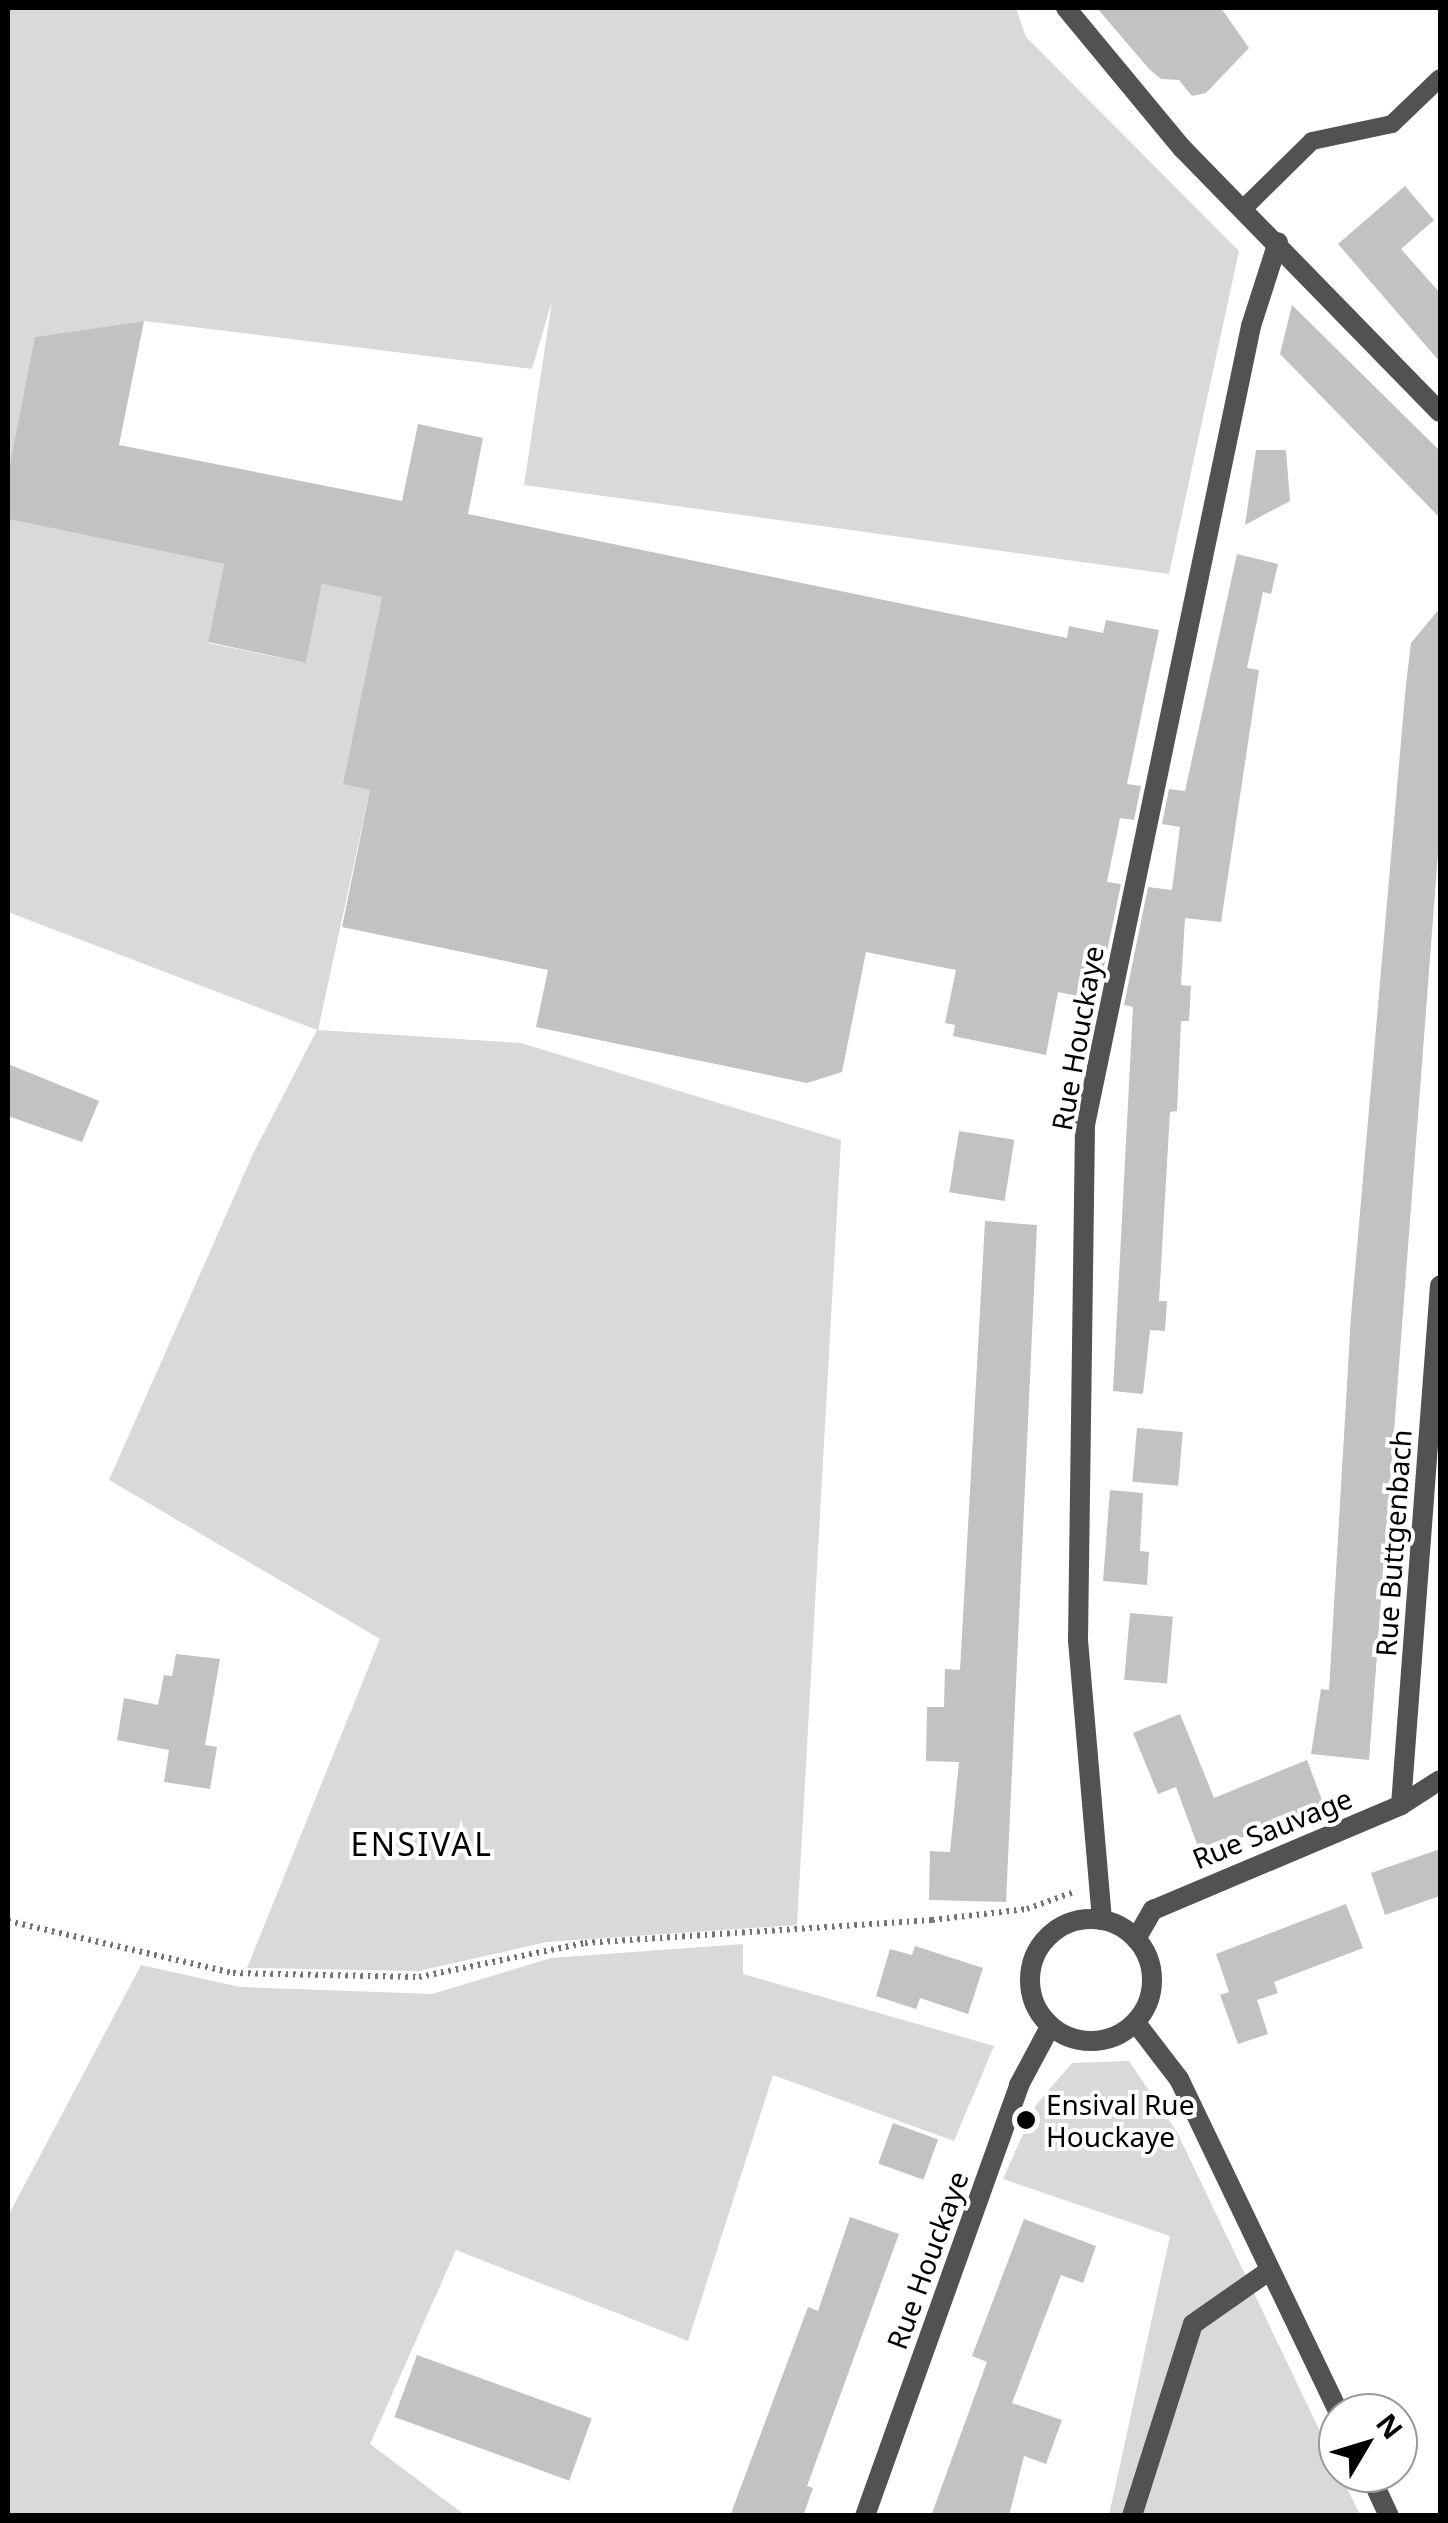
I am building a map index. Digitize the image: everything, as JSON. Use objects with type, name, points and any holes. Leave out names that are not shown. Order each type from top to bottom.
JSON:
[{"type":"street","points":[[1066,8],[1182,148],[1440,412]]},
{"type":"street","name":"Rue Houckaye","points":[[1102,1920],[1078,1640],[1085,1125],[1251,326],[1278,242]]},
{"type":"street","name":"Rue Buttgenbach","points":[[1401,1805],[1440,1285]]},
{"type":"street","name":"Rue Sauvage","points":[[1136,1938],[1152,1910],[1207,1882],[1401,1805],[1440,1780]]},
{"type":"street","points":[[1102,1920],[1136,1938],[1152,1980],[1136,2022],[1094,2042],[1050,2027],[1033,1998],[1031,1965],[1058,1929],[1102,1920]]},
{"type":"street","points":[[1136,2022],[1179,2079],[1330,2393]]},
{"type":"street","name":"Rue Houckaye","points":[[865,2516],[1019,2085],[1050,2027]]},
{"type":"street","points":[[1132,2516],[1193,2324],[1270,2270]]},
{"type":"street","points":[[1378,2493],[1389,2516]]},
{"type":"lane","points":[[1244,208],[1312,141],[1392,124],[1440,78]]},
{"type":"path","points":[[8,1921],[233,1973],[418,1977],[585,1943],[1028,1909],[1098,1882]]},
{"type":"shaded area","points":[[8,8],[1016,8],[1026,37],[1239,251],[1169,574],[524,485],[552,301],[532,369],[144,321],[36,337],[8,474]]},
{"type":"shaded area","points":[[8,519],[224,564],[208,643],[306,663],[322,584],[382,597],[344,784],[370,790],[318,1030],[521,1043],[841,1140],[797,1925],[547,1942],[419,1971],[247,1968],[380,1639],[109,1480],[253,1154],[317,1030],[8,912]]},
{"type":"shaded area","points":[[743,1944],[743,1974],[994,2046],[954,2141],[773,2075],[688,2341],[456,2250],[370,2444],[465,2515],[8,2515],[8,2216],[141,1965],[240,1987],[432,1994],[551,1958]]},
{"type":"shaded area","points":[[1129,2061],[1177,2132],[1318,2427],[1318,2493],[1349,2493],[1360,2515],[1109,2515],[1170,2236],[1003,2179],[1036,2105],[1072,2063]]},
{"type":"building","points":[[1097,8],[1221,8],[1249,48],[1206,93],[1192,96],[1179,80],[1161,79],[1149,69]]},
{"type":"building","points":[[1405,186],[1434,220],[1401,249],[1440,293],[1440,362],[1338,244]]},
{"type":"building","points":[[1292,305],[1440,451],[1440,518],[1280,354]]},
{"type":"building","points":[[144,321],[119,445],[402,501],[418,424],[483,438],[468,514],[1067,638],[1069,626],[1103,633],[1106,620],[1159,630],[1127,784],[1141,786],[1134,820],[1120,818],[1107,882],[1121,884],[1097,1000],[1058,992],[1046,1055],[953,1036],[955,1025],[945,1023],[956,970],[866,952],[842,1072],[807,1083],[536,1027],[548,970],[342,927],[370,790],[343,784],[382,597],[322,584],[306,663],[208,642],[224,564],[8,519],[8,474],[35,337]]},
{"type":"building","points":[[1256,450],[1286,450],[1290,501],[1245,525]]},
{"type":"building","points":[[1237,554],[1278,564],[1271,594],[1263,592],[1247,668],[1259,670],[1221,922],[1185,918],[1181,985],[1191,986],[1189,1021],[1181,1021],[1177,1111],[1170,1112],[1159,1301],[1167,1301],[1165,1331],[1150,1330],[1143,1394],[1113,1391],[1133,1007],[1124,1005],[1148,887],[1172,890],[1180,827],[1162,824],[1169,789],[1185,791]]},
{"type":"building","points":[[1440,608],[1438,853],[1369,1760],[1311,1754],[1321,1689],[1329,1690],[1351,1316],[1406,684],[1411,643]]},
{"type":"building","points":[[8,1064],[99,1101],[82,1142],[8,1116]]},
{"type":"building","points":[[959,1131],[1014,1140],[1005,1201],[949,1192]]},
{"type":"building","points":[[985,1221],[1037,1225],[1006,1902],[929,1900],[930,1851],[950,1852],[959,1762],[926,1761],[927,1707],[944,1707],[945,1669],[960,1670]]},
{"type":"building","points":[[1137,1428],[1183,1432],[1178,1486],[1132,1482]]},
{"type":"building","points":[[1110,1490],[1143,1493],[1140,1551],[1149,1552],[1147,1585],[1103,1581]]},
{"type":"building","points":[[1130,1613],[1173,1617],[1167,1683],[1124,1680]]},
{"type":"building","points":[[176,1654],[220,1659],[205,1745],[217,1747],[210,1789],[164,1782],[169,1750],[117,1740],[124,1698],[158,1705],[164,1675],[172,1676]]},
{"type":"building","points":[[1180,1714],[1214,1798],[1307,1760],[1325,1808],[1200,1852],[1176,1787],[1158,1794],[1133,1733]]},
{"type":"building","points":[[1440,1849],[1440,1896],[1385,1915],[1371,1873]]},
{"type":"building","points":[[1346,1904],[1363,1948],[1274,1982],[1278,1993],[1257,2000],[1268,2034],[1238,2044],[1220,1995],[1229,1992],[1216,1954]]},
{"type":"building","points":[[915,1946],[983,1968],[968,2014],[920,1998],[916,2009],[876,1996],[890,1949],[912,1955]]},
{"type":"building","points":[[893,2123],[938,2139],[923,2180],[878,2163]]},
{"type":"building","points":[[850,2217],[899,2234],[807,2486],[813,2488],[803,2516],[730,2516],[808,2307],[818,2311]]},
{"type":"building","points":[[1024,2219],[1096,2246],[1083,2283],[1061,2275],[1012,2403],[1062,2420],[1046,2464],[1024,2456],[1009,2516],[931,2516],[987,2362],[972,2356]]},
{"type":"building","points":[[417,2355],[592,2419],[569,2481],[394,2417]]},
{"type":"place","name":"Ensival Rue Houckaye","points":[[1026,2120]]},
{"type":"district","name":"ENSIVAL","points":[[422,1844]]}]
